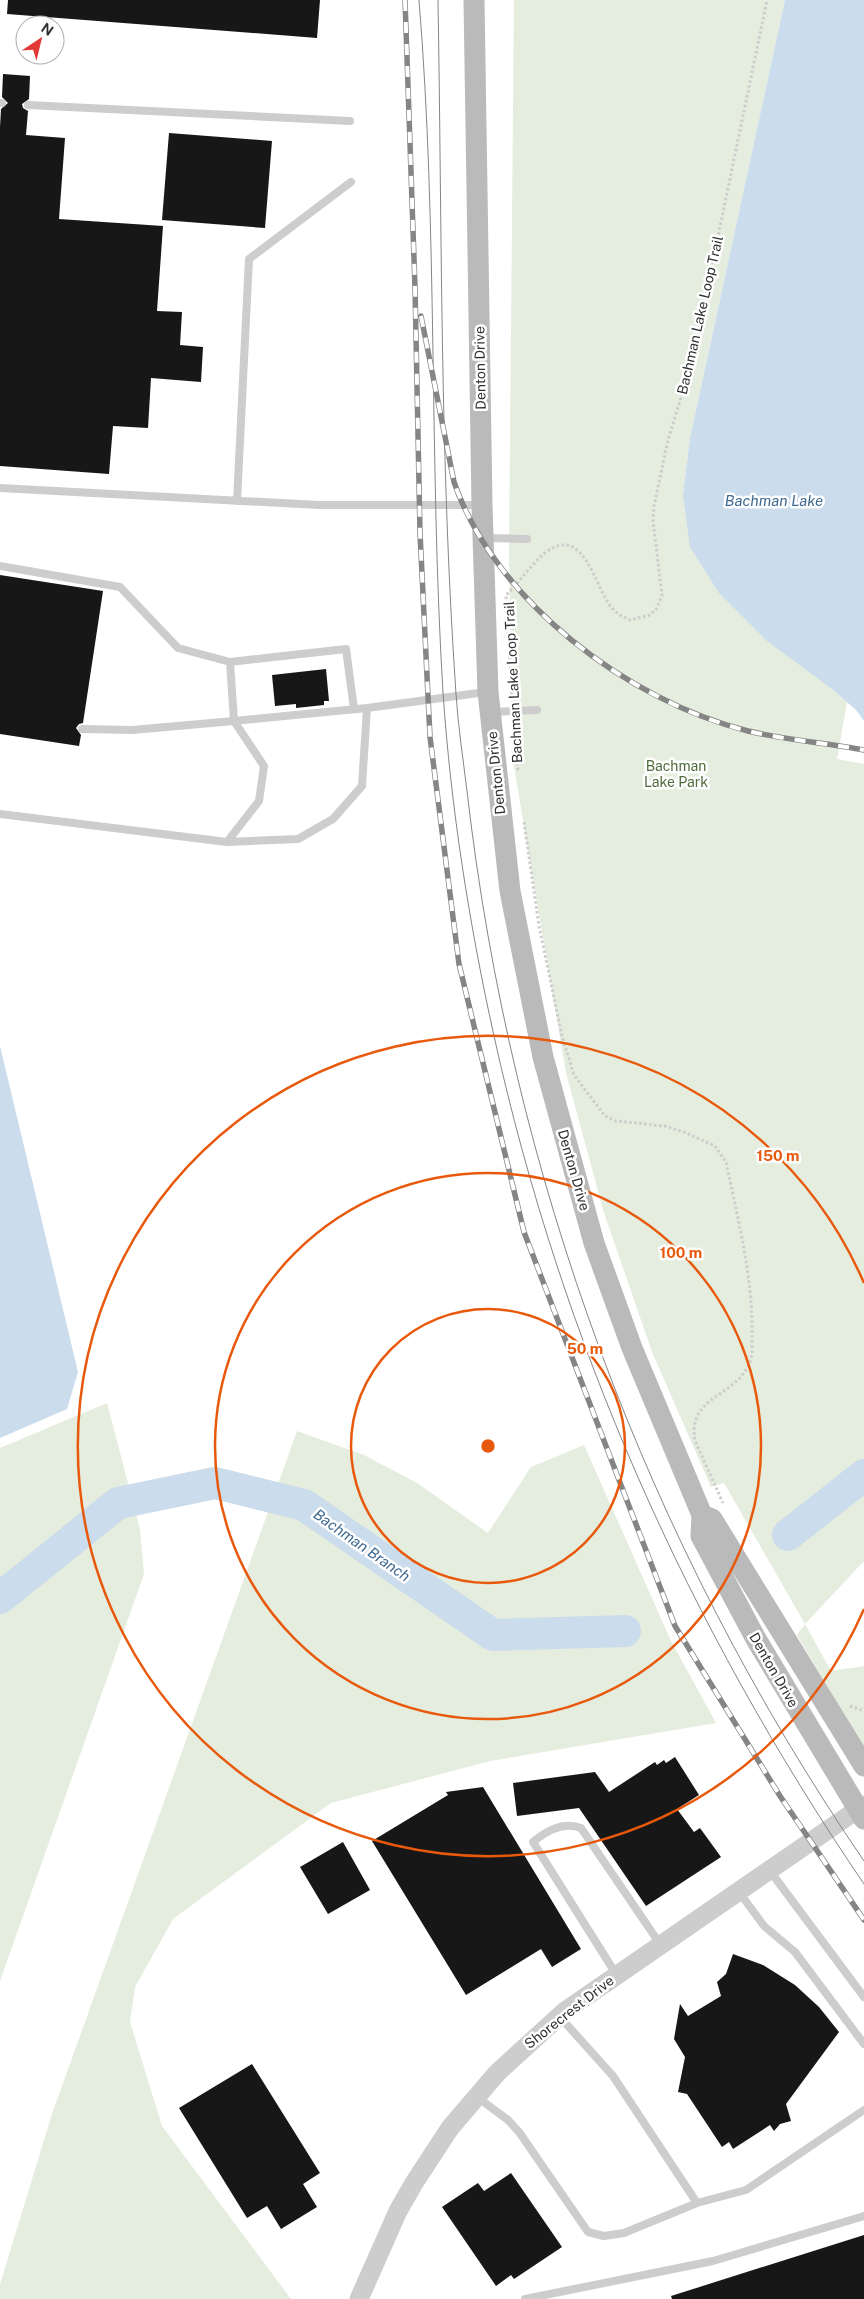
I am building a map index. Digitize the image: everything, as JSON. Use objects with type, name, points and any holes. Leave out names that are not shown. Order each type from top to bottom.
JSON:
[{"type":"main road","name":"Denton Drive","points":[[474,0],[482,506],[489,702],[510,891],[543,1057],[594,1243],[632,1348],[673,1450],[702,1515],[701,1536],[756,1639],[862,1811]]},
{"type":"main road","name":"Denton Drive","points":[[702,1515],[712,1519],[779,1625],[864,1766]]},
{"type":"street","name":"Shorecrest Drive","points":[[359,2299],[402,2204],[450,2128],[475,2096],[529,2042],[559,2016],[616,1974],[862,1811]]},
{"type":"lane","points":[[28,105],[350,121]]},
{"type":"lane","points":[[238,500],[249,259],[351,182]]},
{"type":"lane","points":[[0,488],[319,504],[482,506]]},
{"type":"lane","points":[[484,538],[527,539]]},
{"type":"lane","points":[[0,566],[120,587],[178,648],[230,662],[346,649],[354,709]]},
{"type":"lane","points":[[227,842],[259,801],[264,766],[234,721],[230,662]]},
{"type":"lane","points":[[82,729],[132,730],[354,709],[489,702],[512,711],[537,710]]},
{"type":"lane","points":[[0,814],[227,842],[298,839],[332,820],[362,786],[367,708]]},
{"type":"lane","points":[[616,1974],[533,1842],[547,1830],[573,1825],[581,1828],[660,1944]]},
{"type":"lane","points":[[770,1871],[864,1997]]},
{"type":"lane","points":[[738,1892],[764,1926],[795,1952],[864,2044]]},
{"type":"lane","points":[[559,2016],[613,2076],[697,2203]]},
{"type":"lane","points":[[475,2096],[508,2120],[519,2132],[588,2232],[604,2236],[624,2233],[697,2203],[746,2190],[864,2110]]},
{"type":"lane","points":[[525,2299],[713,2261],[864,2216]]},
{"type":"path","name":"Bachman Lake Loop Trail","points":[[519,778],[512,711],[506,595],[546,552],[556,547],[567,545],[577,549],[587,560],[612,608],[630,620],[650,615],[657,608],[662,595],[653,521],[654,506],[668,440],[692,362],[767,0]]},
{"type":"path","points":[[523,816],[540,926],[562,1036],[574,1075],[605,1116],[616,1121],[665,1126],[684,1132],[716,1146],[726,1162],[751,1294],[751,1360],[732,1388],[700,1409],[693,1430],[695,1440]]},
{"type":"green space","name":"Bachman Lake Park","points":[[514,0],[785,0],[690,438],[683,495],[832,689],[847,702],[837,759],[864,764],[864,1561],[805,1624],[724,1483],[711,1487],[652,1352],[604,1213],[566,1073],[512,755],[509,555]]},
{"type":"green space","points":[[107,1403],[140,1529],[144,1574],[0,1981],[0,1448]]},
{"type":"green space","points":[[297,1431],[364,1455],[417,1483],[488,1533],[531,1467],[584,1445],[671,1641],[716,1723],[490,1761],[331,1803],[173,1919],[135,1987],[130,2022],[162,2126],[291,2299],[0,2299],[0,2284],[52,2114]]},
{"type":"green space","points":[[805,1624],[831,1671],[864,1666],[864,1748],[797,1635]]},
{"type":"water","name":"Bachman Lake","points":[[785,0],[864,0],[864,721],[856,710],[832,689],[767,641],[719,593],[690,547],[683,495],[690,438]]},
{"type":"water","points":[[0,1046],[78,1372],[67,1409],[0,1438]]},
{"type":"building","points":[[8,0],[320,0],[317,38],[65,18],[65,15],[7,14]]},
{"type":"building","points":[[3,74],[30,76],[29,99],[22,104],[23,108],[28,111],[26,135],[65,138],[59,219],[163,226],[157,311],[182,312],[180,345],[203,347],[201,382],[151,378],[148,428],[113,426],[109,474],[0,466],[0,127],[1,109],[8,103],[2,97]]},
{"type":"building","points":[[169,133],[272,141],[265,228],[162,220]]},
{"type":"building","points":[[0,575],[103,591],[83,723],[79,724],[76,728],[81,735],[79,746],[0,734]]},
{"type":"building","points":[[326,669],[329,701],[324,701],[324,705],[296,708],[296,704],[275,706],[272,675]]},
{"type":"building","points":[[675,1757],[699,1795],[677,1809],[694,1832],[700,1828],[721,1857],[646,1906],[579,1808],[517,1816],[513,1783],[595,1772],[609,1792],[655,1762],[657,1765],[664,1760],[666,1763]]},
{"type":"building","points":[[483,1787],[581,1949],[552,1967],[541,1949],[466,1995],[372,1841],[448,1795],[446,1792]]},
{"type":"building","points":[[343,1842],[370,1890],[328,1914],[300,1867]]},
{"type":"building","points":[[733,1954],[763,1965],[795,1985],[819,2007],[839,2032],[786,2104],[791,2121],[780,2124],[774,2131],[770,2125],[733,2149],[729,2142],[722,2147],[687,2094],[678,2092],[685,2057],[674,2039],[680,2004],[688,2016],[721,1996],[717,1982],[726,1974]]},
{"type":"building","points":[[252,2064],[320,2173],[303,2184],[317,2207],[281,2229],[267,2206],[247,2218],[179,2108]]},
{"type":"building","points":[[511,2173],[562,2247],[514,2279],[511,2275],[496,2286],[442,2207],[478,2183],[484,2191]]},
{"type":"building","points":[[864,2235],[864,2299],[672,2299],[671,2296]]},
{"type":"waterway","name":"Bachman Branch","points":[[788,1535],[864,1475]]},
{"type":"waterway","name":"Bachman Branch","points":[[0,1598],[118,1503],[215,1483],[304,1505],[493,1635],[625,1631]]},
{"type":"tram line","points":[[419,0],[429,173],[436,520],[446,736],[462,865],[494,1036],[522,1150],[556,1261],[594,1371],[638,1478],[687,1582],[741,1685],[800,1786],[864,1884]]},
{"type":"tram line","points":[[438,0],[444,434],[456,694],[467,791],[488,934],[517,1075],[554,1214],[600,1350],[654,1484],[716,1613],[786,1739],[864,1861]]},
{"type":"railway","points":[[405,0],[415,287],[420,533],[430,737],[459,964],[524,1232],[675,1626],[780,1796],[864,1920]]},
{"type":"railway","points":[[421,316],[454,482],[473,526],[500,567],[533,605],[571,640],[613,670],[657,696],[703,717],[762,734],[864,750]]}]
